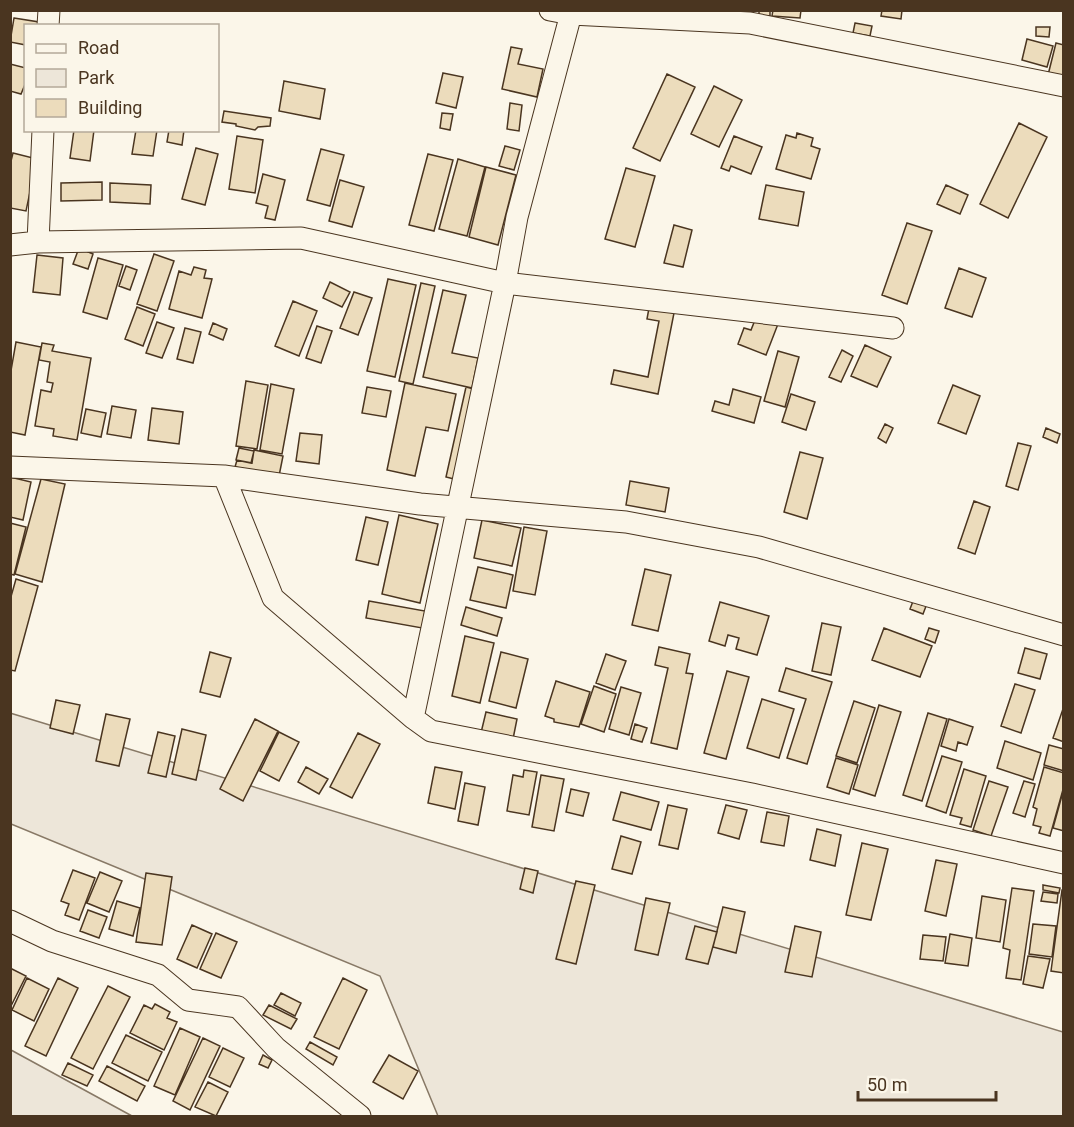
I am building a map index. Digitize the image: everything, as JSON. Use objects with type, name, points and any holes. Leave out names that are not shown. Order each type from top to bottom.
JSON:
[{"type":"street","points":[[550,10],[750,23],[1064,86]]},
{"type":"street","points":[[413,718],[506,283],[517,217],[572,12]]},
{"type":"street","points":[[38,242],[43,132]]},
{"type":"street","points":[[10,245],[38,242],[301,238],[506,283],[893,328]]},
{"type":"street","points":[[10,467],[224,476],[420,504],[626,522],[759,547],[1064,635]]},
{"type":"street","points":[[224,476],[273,598],[413,718],[438,734],[752,794],[1064,863]]},
{"type":"street","points":[[10,921],[51,941],[158,975],[188,1000],[238,1007],[276,1048],[360,1116]]},
{"type":"green space","points":[[10,713],[1063,1032],[1063,1116],[438,1116],[380,976],[11,824]]},
{"type":"green space","points":[[11,1050],[132,1116],[11,1116]]},
{"type":"building","points":[[759,10],[770,10],[770,16],[759,16]]},
{"type":"building","points":[[773,10],[801,10],[800,18],[772,16]]},
{"type":"building","points":[[882,10],[902,10],[901,19],[881,16]]},
{"type":"building","points":[[14,18],[39,22],[39,24],[24,24],[24,45],[10,42]]},
{"type":"building","points":[[855,23],[872,26],[870,36],[853,33]]},
{"type":"building","points":[[1036,27],[1050,27],[1049,37],[1036,36]]},
{"type":"building","points":[[1027,39],[1053,46],[1047,67],[1022,60]]},
{"type":"building","points":[[1056,43],[1064,45],[1064,79],[1048,75]]},
{"type":"building","points":[[511,47],[522,49],[518,64],[543,69],[537,97],[502,89]]},
{"type":"building","points":[[10,64],[24,68],[24,87],[21,94],[10,91]]},
{"type":"building","points":[[443,73],[463,77],[456,108],[436,103]]},
{"type":"building","points":[[667,74],[695,87],[660,161],[633,148]]},
{"type":"building","points":[[284,81],[325,89],[320,119],[279,111]]},
{"type":"building","points":[[714,86],[742,100],[719,147],[691,134]]},
{"type":"building","points":[[510,103],[522,105],[519,131],[507,129]]},
{"type":"building","points":[[224,111],[271,118],[270,126],[258,127],[255,130],[222,122]]},
{"type":"building","points":[[442,113],[453,114],[450,130],[440,128]]},
{"type":"building","points":[[1019,123],[1047,137],[1008,218],[980,204]]},
{"type":"building","points":[[74,132],[94,132],[90,161],[70,158]]},
{"type":"building","points":[[136,132],[157,132],[153,156],[132,154]]},
{"type":"building","points":[[169,132],[184,132],[182,145],[167,142]]},
{"type":"building","points":[[797,133],[813,138],[811,146],[820,149],[811,179],[776,169],[786,135],[796,138]]},
{"type":"building","points":[[237,136],[263,140],[255,193],[229,189]]},
{"type":"building","points":[[734,136],[762,147],[751,174],[731,166],[729,171],[721,168]]},
{"type":"building","points":[[505,146],[520,150],[514,170],[499,166]]},
{"type":"building","points":[[196,148],[218,154],[205,205],[182,199]]},
{"type":"building","points":[[321,149],[344,155],[330,206],[307,200]]},
{"type":"building","points":[[13,153],[37,159],[26,211],[10,208],[10,165]]},
{"type":"building","points":[[428,154],[453,160],[434,231],[409,225]]},
{"type":"building","points":[[458,159],[485,167],[467,236],[439,229]]},
{"type":"building","points":[[486,167],[516,175],[498,245],[469,237]]},
{"type":"building","points":[[626,168],[655,176],[635,247],[605,239]]},
{"type":"building","points":[[263,174],[285,180],[275,220],[265,218],[268,206],[256,203]]},
{"type":"building","points":[[340,180],[364,187],[352,227],[329,221]]},
{"type":"building","points":[[102,182],[102,200],[61,201],[61,183]]},
{"type":"building","points":[[110,183],[151,185],[150,204],[110,202]]},
{"type":"building","points":[[766,185],[804,192],[798,226],[759,219]]},
{"type":"building","points":[[946,185],[968,195],[960,214],[937,204]]},
{"type":"building","points":[[907,223],[932,231],[907,304],[882,295]]},
{"type":"building","points":[[674,225],[692,230],[683,267],[664,263]]},
{"type":"building","points":[[79,248],[93,254],[88,269],[73,264]]},
{"type":"building","points":[[154,254],[174,261],[157,311],[137,304]]},
{"type":"building","points":[[37,255],[63,258],[60,295],[33,292]]},
{"type":"building","points":[[98,258],[123,265],[107,319],[83,312]]},
{"type":"building","points":[[126,266],[137,270],[130,290],[119,286]]},
{"type":"building","points":[[194,267],[206,270],[204,278],[212,279],[202,318],[169,309],[179,271],[191,275]]},
{"type":"building","points":[[959,268],[986,278],[972,317],[945,308]]},
{"type":"building","points":[[388,279],[416,285],[395,377],[367,371]]},
{"type":"building","points":[[330,282],[350,292],[342,307],[323,298]]},
{"type":"building","points":[[421,283],[435,286],[413,384],[399,381]]},
{"type":"building","points":[[443,290],[466,295],[452,353],[478,358],[472,388],[423,377]]},
{"type":"building","points":[[354,292],[372,298],[358,335],[340,328]]},
{"type":"building","points":[[293,301],[317,311],[299,356],[275,346]]},
{"type":"building","points":[[137,307],[155,314],[143,346],[125,339]]},
{"type":"building","points":[[649,308],[674,313],[658,394],[611,384],[614,370],[648,377],[659,321],[647,319]]},
{"type":"building","points":[[757,315],[778,324],[766,355],[738,344],[744,328],[751,330]]},
{"type":"building","points":[[157,322],[174,328],[162,358],[146,353]]},
{"type":"building","points":[[213,323],[227,329],[223,340],[209,334]]},
{"type":"building","points":[[317,326],[332,331],[321,363],[306,358]]},
{"type":"building","points":[[185,328],[201,332],[193,363],[177,359]]},
{"type":"building","points":[[16,342],[41,347],[25,435],[10,432],[10,376]]},
{"type":"building","points":[[42,343],[54,345],[52,351],[91,358],[77,440],[53,436],[54,429],[35,426],[41,390],[51,392],[53,383],[47,382],[50,362],[39,360]]},
{"type":"building","points":[[865,345],[891,357],[877,387],[851,376]]},
{"type":"building","points":[[842,350],[853,356],[841,382],[829,377]]},
{"type":"building","points":[[778,351],[799,357],[785,407],[764,401]]},
{"type":"building","points":[[246,381],[268,385],[257,449],[236,446]]},
{"type":"building","points":[[405,383],[456,394],[448,431],[426,427],[415,476],[387,470]]},
{"type":"building","points":[[271,384],[294,389],[282,454],[260,450]]},
{"type":"building","points":[[953,385],[980,396],[966,434],[938,423]]},
{"type":"building","points":[[367,387],[391,391],[386,417],[362,413]]},
{"type":"building","points":[[466,387],[478,390],[458,480],[446,477]]},
{"type":"building","points":[[733,389],[761,397],[754,423],[712,411],[715,401],[729,405]]},
{"type":"building","points":[[791,394],[815,402],[806,430],[782,422]]},
{"type":"building","points":[[112,406],[136,410],[131,438],[107,434]]},
{"type":"building","points":[[152,408],[183,412],[179,444],[148,440]]},
{"type":"building","points":[[86,409],[106,413],[101,437],[81,433]]},
{"type":"building","points":[[885,424],[893,428],[886,443],[878,438]]},
{"type":"building","points":[[1046,428],[1060,434],[1057,443],[1043,437]]},
{"type":"building","points":[[300,433],[322,435],[319,464],[296,461]]},
{"type":"building","points":[[1018,443],[1031,446],[1018,490],[1006,486]]},
{"type":"building","points":[[239,448],[254,451],[251,463],[236,460]]},
{"type":"building","points":[[254,450],[283,456],[279,476],[235,467],[237,460],[252,463]]},
{"type":"building","points":[[800,452],[823,458],[807,519],[784,512]]},
{"type":"building","points":[[10,477],[31,482],[23,520],[10,517]]},
{"type":"building","points":[[41,479],[65,484],[42,582],[15,574]]},
{"type":"building","points":[[630,481],[669,488],[665,512],[626,505]]},
{"type":"building","points":[[974,501],[990,507],[975,554],[958,548]]},
{"type":"building","points":[[399,515],[438,524],[420,603],[382,594]]},
{"type":"building","points":[[366,517],[388,522],[378,565],[356,560]]},
{"type":"building","points":[[482,520],[521,528],[512,566],[474,558]]},
{"type":"building","points":[[10,523],[26,527],[14,575],[10,574]]},
{"type":"building","points":[[524,527],[547,531],[535,595],[513,591]]},
{"type":"building","points":[[478,567],[513,575],[506,608],[470,600]]},
{"type":"building","points":[[645,569],[671,575],[658,631],[632,625]]},
{"type":"building","points":[[16,579],[38,586],[15,671],[10,670],[10,600]]},
{"type":"building","points":[[915,596],[928,601],[923,614],[910,609]]},
{"type":"building","points":[[369,601],[425,611],[422,628],[366,618]]},
{"type":"building","points":[[720,602],[769,616],[757,655],[736,649],[739,638],[728,635],[725,646],[709,641]]},
{"type":"building","points":[[466,607],[502,618],[497,636],[461,625]]},
{"type":"building","points":[[822,623],[841,627],[831,675],[812,671]]},
{"type":"building","points":[[884,628],[932,646],[920,677],[872,660]]},
{"type":"building","points":[[929,628],[939,631],[935,643],[925,639]]},
{"type":"building","points":[[465,636],[494,643],[480,703],[452,696]]},
{"type":"building","points":[[659,647],[690,654],[686,673],[693,674],[677,749],[651,743],[668,668],[655,665]]},
{"type":"building","points":[[1025,648],[1047,654],[1040,679],[1018,673]]},
{"type":"building","points":[[210,652],[231,658],[220,697],[200,692]]},
{"type":"building","points":[[501,652],[528,659],[516,708],[489,701]]},
{"type":"building","points":[[606,654],[626,661],[615,690],[596,683]]},
{"type":"building","points":[[786,668],[832,682],[807,764],[787,758],[806,699],[779,691]]},
{"type":"building","points":[[727,671],[749,677],[726,759],[704,753]]},
{"type":"building","points":[[556,681],[590,692],[579,727],[554,722],[554,719],[545,716]]},
{"type":"building","points":[[1015,684],[1035,690],[1021,733],[1001,726]]},
{"type":"building","points":[[594,686],[616,694],[604,732],[581,724]]},
{"type":"building","points":[[621,687],[641,693],[629,735],[609,729]]},
{"type":"building","points":[[762,699],[794,709],[779,758],[747,748]]},
{"type":"building","points":[[56,700],[80,705],[73,734],[50,728]]},
{"type":"building","points":[[854,701],[875,708],[857,763],[836,756]]},
{"type":"building","points":[[879,705],[901,712],[875,796],[853,789]]},
{"type":"building","points":[[1064,706],[1064,742],[1053,738]]},
{"type":"building","points":[[486,712],[517,719],[512,744],[480,737]]},
{"type":"building","points":[[928,713],[947,719],[922,801],[903,795]]},
{"type":"building","points":[[106,714],[130,719],[119,766],[96,761]]},
{"type":"building","points":[[255,719],[278,731],[243,801],[220,789]]},
{"type":"building","points":[[949,719],[973,727],[967,745],[958,742],[956,751],[941,746]]},
{"type":"building","points":[[635,724],[647,728],[642,742],[631,739]]},
{"type":"building","points":[[182,729],[206,735],[196,780],[172,774]]},
{"type":"building","points":[[158,732],[175,736],[166,777],[148,773]]},
{"type":"building","points":[[279,732],[299,742],[279,781],[260,771]]},
{"type":"building","points":[[358,733],[380,744],[352,798],[330,787]]},
{"type":"building","points":[[1005,741],[1041,753],[1033,780],[997,768]]},
{"type":"building","points":[[1049,745],[1064,749],[1064,771],[1044,765]]},
{"type":"building","points":[[942,756],[962,762],[946,813],[926,806]]},
{"type":"building","points":[[836,758],[858,765],[849,794],[827,787]]},
{"type":"building","points":[[306,767],[328,779],[319,794],[298,782]]},
{"type":"building","points":[[435,767],[462,772],[455,809],[428,803]]},
{"type":"building","points":[[1044,767],[1064,773],[1064,786],[1050,836],[1039,833],[1041,827],[1033,825],[1037,809],[1033,807]]},
{"type":"building","points":[[964,769],[986,776],[971,827],[960,824],[962,818],[950,815]]},
{"type":"building","points":[[524,770],[537,772],[529,815],[507,811],[513,775],[523,777]]},
{"type":"building","points":[[541,775],[564,779],[554,831],[532,827]]},
{"type":"building","points":[[989,781],[1008,787],[991,836],[973,830]]},
{"type":"building","points":[[1024,781],[1035,784],[1025,817],[1013,813]]},
{"type":"building","points":[[465,783],[485,787],[478,825],[458,821]]},
{"type":"building","points":[[1064,788],[1064,831],[1053,828]]},
{"type":"building","points":[[571,789],[589,793],[583,816],[566,812]]},
{"type":"building","points":[[621,792],[659,802],[651,830],[613,820]]},
{"type":"building","points":[[668,805],[687,809],[678,849],[659,845]]},
{"type":"building","points":[[726,805],[747,810],[739,839],[718,833]]},
{"type":"building","points":[[767,812],[789,816],[784,846],[761,842]]},
{"type":"building","points":[[817,829],[841,835],[835,866],[810,860]]},
{"type":"building","points":[[621,836],[641,842],[632,874],[612,869]]},
{"type":"building","points":[[862,843],[888,849],[871,920],[846,915]]},
{"type":"building","points":[[936,860],[957,864],[946,916],[925,911]]},
{"type":"building","points":[[525,868],[538,871],[533,893],[520,889]]},
{"type":"building","points":[[73,870],[95,878],[79,920],[65,915],[69,904],[61,901]]},
{"type":"building","points":[[100,872],[122,881],[109,912],[87,903]]},
{"type":"building","points":[[146,873],[172,877],[162,945],[136,942]]},
{"type":"building","points":[[576,881],[595,885],[576,964],[556,959]]},
{"type":"building","points":[[1043,885],[1060,888],[1059,893],[1043,890]]},
{"type":"building","points":[[1012,888],[1034,891],[1021,980],[1006,978],[1010,950],[1003,948]]},
{"type":"building","points":[[1062,890],[1064,890],[1064,973],[1051,971]]},
{"type":"building","points":[[1043,892],[1058,894],[1057,903],[1041,901]]},
{"type":"building","points":[[982,896],[1006,900],[1000,942],[976,938]]},
{"type":"building","points":[[646,898],[670,903],[658,955],[635,950]]},
{"type":"building","points":[[117,901],[140,908],[133,936],[109,929]]},
{"type":"building","points":[[723,907],[745,912],[736,953],[713,947]]},
{"type":"building","points":[[88,910],[107,917],[99,938],[80,931]]},
{"type":"building","points":[[1033,924],[1056,926],[1052,957],[1029,954]]},
{"type":"building","points":[[192,925],[212,934],[197,968],[177,959]]},
{"type":"building","points":[[695,926],[717,932],[708,964],[686,959]]},
{"type":"building","points":[[795,926],[821,932],[812,977],[785,972]]},
{"type":"building","points":[[216,933],[237,942],[221,978],[200,969]]},
{"type":"building","points":[[950,934],[972,938],[968,966],[945,963]]},
{"type":"building","points":[[923,935],[946,937],[943,961],[920,959]]},
{"type":"building","points":[[1028,956],[1050,959],[1043,988],[1023,984]]},
{"type":"building","points":[[10,968],[26,976],[10,1008]]},
{"type":"building","points":[[27,978],[49,989],[34,1021],[12,1010]]},
{"type":"building","points":[[58,978],[78,988],[46,1056],[25,1046]]},
{"type":"building","points":[[343,978],[367,990],[339,1049],[314,1037]]},
{"type":"building","points":[[108,986],[130,997],[93,1069],[71,1058]]},
{"type":"building","points":[[281,993],[301,1003],[295,1016],[274,1005]]},
{"type":"building","points":[[155,1004],[170,1012],[167,1018],[177,1022],[164,1050],[130,1033],[144,1005],[152,1009]]},
{"type":"building","points":[[269,1005],[297,1019],[291,1029],[263,1015]]},
{"type":"building","points":[[180,1028],[200,1037],[175,1095],[154,1086]]},
{"type":"building","points":[[126,1035],[162,1052],[148,1081],[112,1063]]},
{"type":"building","points":[[203,1038],[220,1046],[190,1110],[173,1101]]},
{"type":"building","points":[[310,1042],[337,1057],[333,1065],[306,1049]]},
{"type":"building","points":[[223,1048],[244,1058],[230,1087],[209,1077]]},
{"type":"building","points":[[263,1055],[272,1060],[268,1068],[259,1064]]},
{"type":"building","points":[[389,1055],[418,1071],[403,1099],[373,1082]]},
{"type":"building","points":[[68,1063],[93,1075],[87,1086],[62,1075]]},
{"type":"building","points":[[107,1066],[145,1086],[137,1101],[99,1081]]},
{"type":"building","points":[[208,1082],[228,1092],[216,1116],[195,1107]]}]
